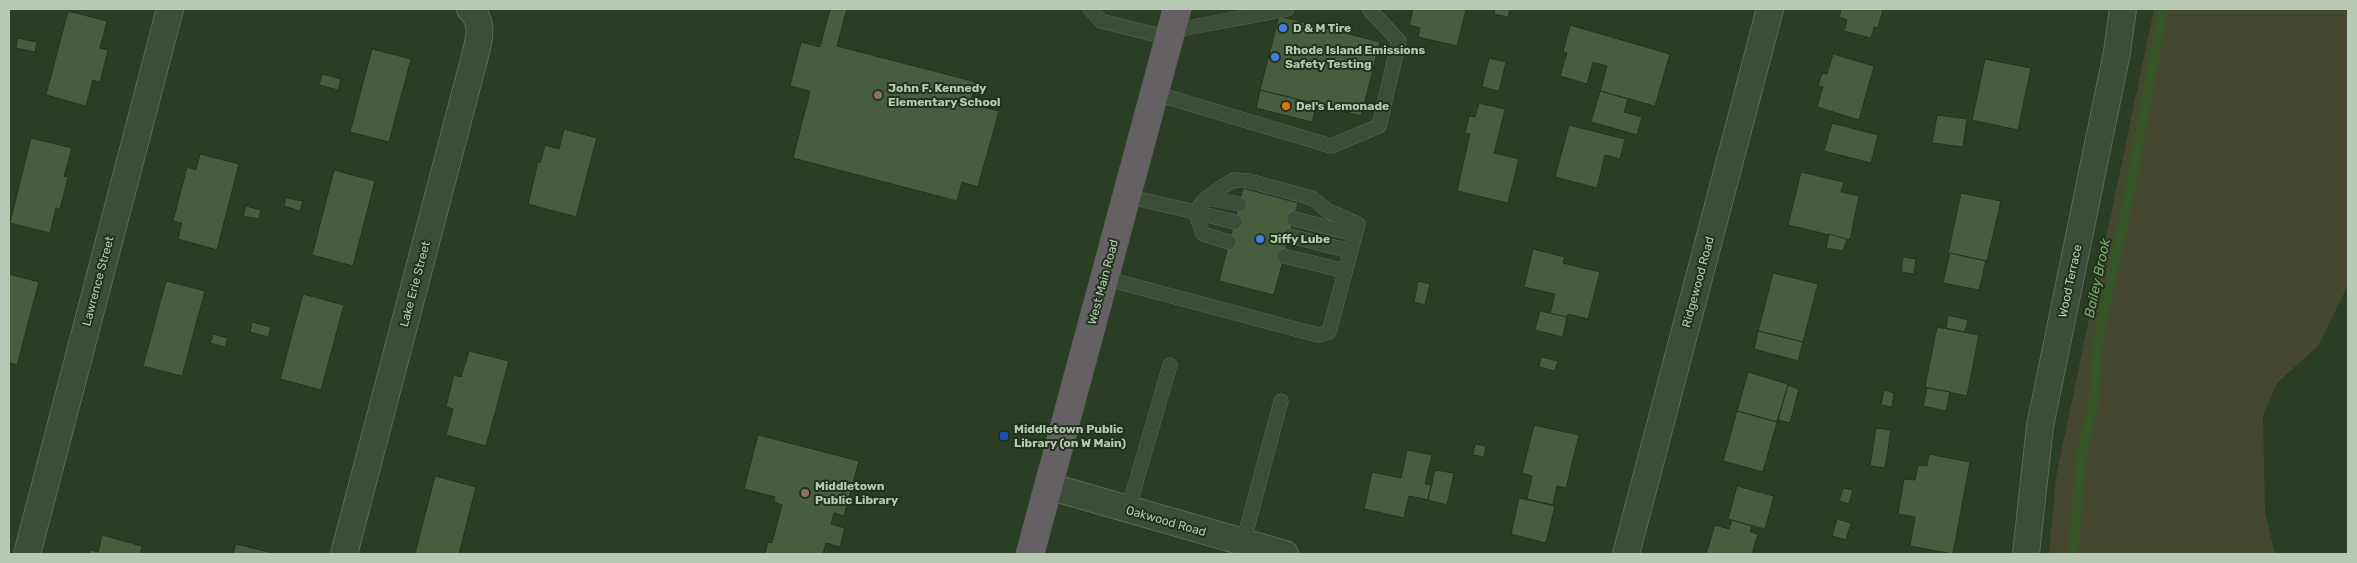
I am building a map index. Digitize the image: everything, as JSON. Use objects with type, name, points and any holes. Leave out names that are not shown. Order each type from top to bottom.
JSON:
[{"type":"highway","name":"West Main Road","points":[[1030,554],[1172,26]]},
{"type":"street","name":"Lawrence Street","points":[[27,554],[170,9]]},
{"type":"street","name":"Ridgewood Road","points":[[1626,554],[1770,9]]},
{"type":"street","name":"Wood Terrace","points":[[2026,554],[2040,426],[2115,62],[2124,9]]},
{"type":"street","name":"Lake Erie Street","points":[[344,554],[476,52],[480,31],[472,11]]},
{"type":"street","name":"Oakwood Road","points":[[1048,486],[1284,554]]},
{"type":"lane","points":[[1090,9],[1102,21],[1172,26],[1287,9]]},
{"type":"lane","points":[[1154,93],[1331,146],[1379,126],[1400,41],[1369,9]]},
{"type":"lane","points":[[1104,278],[1318,336],[1329,332],[1358,224],[1328,211],[1312,198],[1249,181],[1234,180],[1207,198],[1195,212]]},
{"type":"lane","points":[[1126,196],[1235,222]]},
{"type":"lane","points":[[1207,198],[1239,204]]},
{"type":"lane","points":[[1195,212],[1203,234],[1229,242]]},
{"type":"lane","points":[[1294,219],[1355,234]]},
{"type":"lane","points":[[1290,236],[1350,251]]},
{"type":"lane","points":[[1284,256],[1345,271]]},
{"type":"lane","points":[[1128,510],[1170,365]]},
{"type":"lane","points":[[1243,542],[1281,401]]},
{"type":"green space","points":[[2154,9],[2348,9],[2348,285],[2318,346],[2277,383],[2263,416],[2265,512],[2275,554],[2049,554],[2056,477]]},
{"type":"building","points":[[830,9],[847,9],[837,46],[976,82],[970,104],[999,111],[978,187],[962,182],[957,201],[793,158],[810,91],[790,86],[801,42],[820,47]]},
{"type":"building","points":[[1413,9],[1466,9],[1457,46],[1418,37],[1420,28],[1409,25]]},
{"type":"building","points":[[1495,9],[1510,9],[1508,17],[1494,14]]},
{"type":"building","points":[[1841,9],[1883,9],[1878,28],[1874,27],[1871,38],[1844,31],[1847,20],[1839,17]]},
{"type":"building","points":[[68,11],[107,21],[100,48],[108,50],[100,82],[93,80],[86,106],[46,95]]},
{"type":"building","points":[[1279,16],[1380,42],[1361,116],[1260,90]]},
{"type":"building","points":[[1570,25],[1670,54],[1655,106],[1600,91],[1607,66],[1593,62],[1587,84],[1560,76],[1567,53],[1563,52]]},
{"type":"building","points":[[18,38],[37,42],[35,52],[16,48]]},
{"type":"building","points":[[372,49],[411,59],[389,142],[350,132]]},
{"type":"building","points":[[1833,54],[1874,66],[1859,120],[1817,107],[1823,87],[1818,86],[1822,73],[1827,74]]},
{"type":"building","points":[[1489,58],[1506,62],[1499,91],[1482,87]]},
{"type":"building","points":[[1985,59],[2031,68],[2018,130],[1972,120]]},
{"type":"building","points":[[322,74],[341,79],[338,90],[319,85]]},
{"type":"building","name":"Del's Lemonade","points":[[1260,90],[1317,104],[1312,122],[1256,108]]},
{"type":"building","points":[[1600,91],[1628,99],[1624,112],[1642,117],[1637,135],[1591,122]]},
{"type":"building","points":[[1479,103],[1505,109],[1494,153],[1519,159],[1508,203],[1457,191],[1470,134],[1465,133],[1469,116],[1475,117]]},
{"type":"building","points":[[1937,115],[1967,119],[1963,147],[1932,143]]},
{"type":"building","points":[[1832,123],[1878,135],[1871,163],[1824,151]]},
{"type":"building","points":[[1569,125],[1625,139],[1620,159],[1605,155],[1597,188],[1555,177]]},
{"type":"building","points":[[564,129],[597,138],[576,217],[528,204],[538,162],[540,163],[545,145],[559,149]]},
{"type":"building","points":[[31,138],[72,148],[64,176],[68,177],[60,209],[56,208],[50,233],[10,223]]},
{"type":"building","points":[[200,154],[239,164],[217,250],[178,239],[182,223],[173,221],[187,167],[196,170]]},
{"type":"building","points":[[334,170],[375,181],[353,266],[312,255]]},
{"type":"building","points":[[1801,172],[1844,182],[1841,192],[1859,196],[1850,240],[1788,225]]},
{"type":"building","name":"Jiffy Lube","points":[[1243,188],[1298,203],[1274,295],[1219,281]]},
{"type":"building","points":[[1961,193],[2001,201],[1987,261],[1948,253]]},
{"type":"building","points":[[286,198],[303,201],[300,211],[284,206]]},
{"type":"building","points":[[246,206],[261,210],[259,219],[243,216]]},
{"type":"building","points":[[1829,234],[1847,239],[1843,251],[1826,248]]},
{"type":"building","points":[[1533,249],[1565,257],[1563,263],[1600,272],[1588,319],[1568,314],[1567,317],[1550,314],[1555,294],[1524,287]]},
{"type":"building","points":[[1950,253],[1986,261],[1979,290],[1943,283]]},
{"type":"building","points":[[1903,257],[1916,259],[1914,274],[1901,272]]},
{"type":"building","points":[[1773,273],[1818,284],[1803,342],[1758,331]]},
{"type":"building","points":[[9,274],[39,282],[17,365],[9,363]]},
{"type":"building","points":[[166,281],[205,291],[182,376],[143,366]]},
{"type":"building","points":[[1418,281],[1430,284],[1425,305],[1414,302]]},
{"type":"building","points":[[303,294],[344,305],[321,390],[280,379]]},
{"type":"building","points":[[1540,311],[1567,317],[1563,337],[1535,330]]},
{"type":"building","points":[[1948,315],[1968,320],[1965,332],[1946,328]]},
{"type":"building","points":[[252,322],[271,327],[268,337],[250,332]]},
{"type":"building","points":[[1937,327],[1979,335],[1967,396],[1925,387]]},
{"type":"building","points":[[1758,331],[1803,342],[1798,361],[1754,349]]},
{"type":"building","points":[[213,334],[228,338],[225,347],[210,343]]},
{"type":"building","points":[[469,351],[509,361],[486,446],[446,435],[453,409],[446,407],[454,375],[461,377]]},
{"type":"building","points":[[1541,357],[1558,361],[1555,371],[1539,367]]},
{"type":"building","points":[[1748,372],[1788,384],[1777,422],[1737,411]]},
{"type":"building","points":[[1788,385],[1799,389],[1790,423],[1778,420]]},
{"type":"building","points":[[1927,388],[1950,392],[1946,411],[1923,406]]},
{"type":"building","points":[[1884,390],[1894,393],[1892,407],[1881,405]]},
{"type":"building","points":[[1737,411],[1777,422],[1763,472],[1723,461]]},
{"type":"building","points":[[1534,425],[1579,435],[1566,488],[1557,486],[1553,505],[1527,499],[1532,476],[1522,473]]},
{"type":"building","points":[[1876,428],[1891,430],[1885,468],[1870,466]]},
{"type":"building","name":"Middletown Public Library","points":[[758,435],[859,461],[844,516],[834,513],[831,524],[845,528],[840,547],[826,543],[823,554],[765,554],[768,542],[772,543],[782,505],[774,502],[775,497],[744,489]]},
{"type":"building","points":[[1475,444],[1486,446],[1484,457],[1473,455]]},
{"type":"building","points":[[1407,450],[1432,455],[1425,484],[1431,485],[1428,500],[1409,496],[1404,518],[1364,509],[1372,472],[1401,478]]},
{"type":"building","points":[[1929,454],[1970,462],[1953,554],[1910,546],[1915,517],[1898,514],[1904,479],[1915,480],[1918,465],[1927,466]]},
{"type":"building","points":[[1435,470],[1454,473],[1447,505],[1428,500]]},
{"type":"building","points":[[435,476],[476,487],[459,554],[415,554]]},
{"type":"building","points":[[1737,486],[1774,496],[1765,529],[1728,519]]},
{"type":"building","points":[[1843,488],[1853,490],[1849,504],[1839,501]]},
{"type":"building","points":[[1519,498],[1555,506],[1546,543],[1511,534]]},
{"type":"building","points":[[1837,519],[1851,523],[1846,540],[1832,536]]},
{"type":"building","points":[[1732,520],[1752,526],[1750,532],[1758,534],[1752,554],[1706,554],[1715,525],[1729,529]]},
{"type":"building","points":[[102,535],[142,546],[140,554],[89,554],[91,550],[98,552]]},
{"type":"building","points":[[236,544],[277,554],[233,554]]},
{"type":"waterway","name":"Bailey Brook","points":[[2073,554],[2081,459],[2094,400],[2098,339],[2129,195],[2163,9]]},
{"type":"place","name":"D & M Tire","points":[[1283,28]]},
{"type":"place","name":"Rhode Island Emissions Safety Testing","points":[[1275,57]]},
{"type":"place","name":"John F. Kennedy Elementary School","points":[[878,95]]},
{"type":"place","name":"Del's Lemonade","points":[[1286,106]]},
{"type":"place","name":"Jiffy Lube","points":[[1260,239]]},
{"type":"place","name":"Middletown Public Library (on W Main)","points":[[1004,436]]},
{"type":"place","name":"Middletown Public Library","points":[[805,493]]}]
